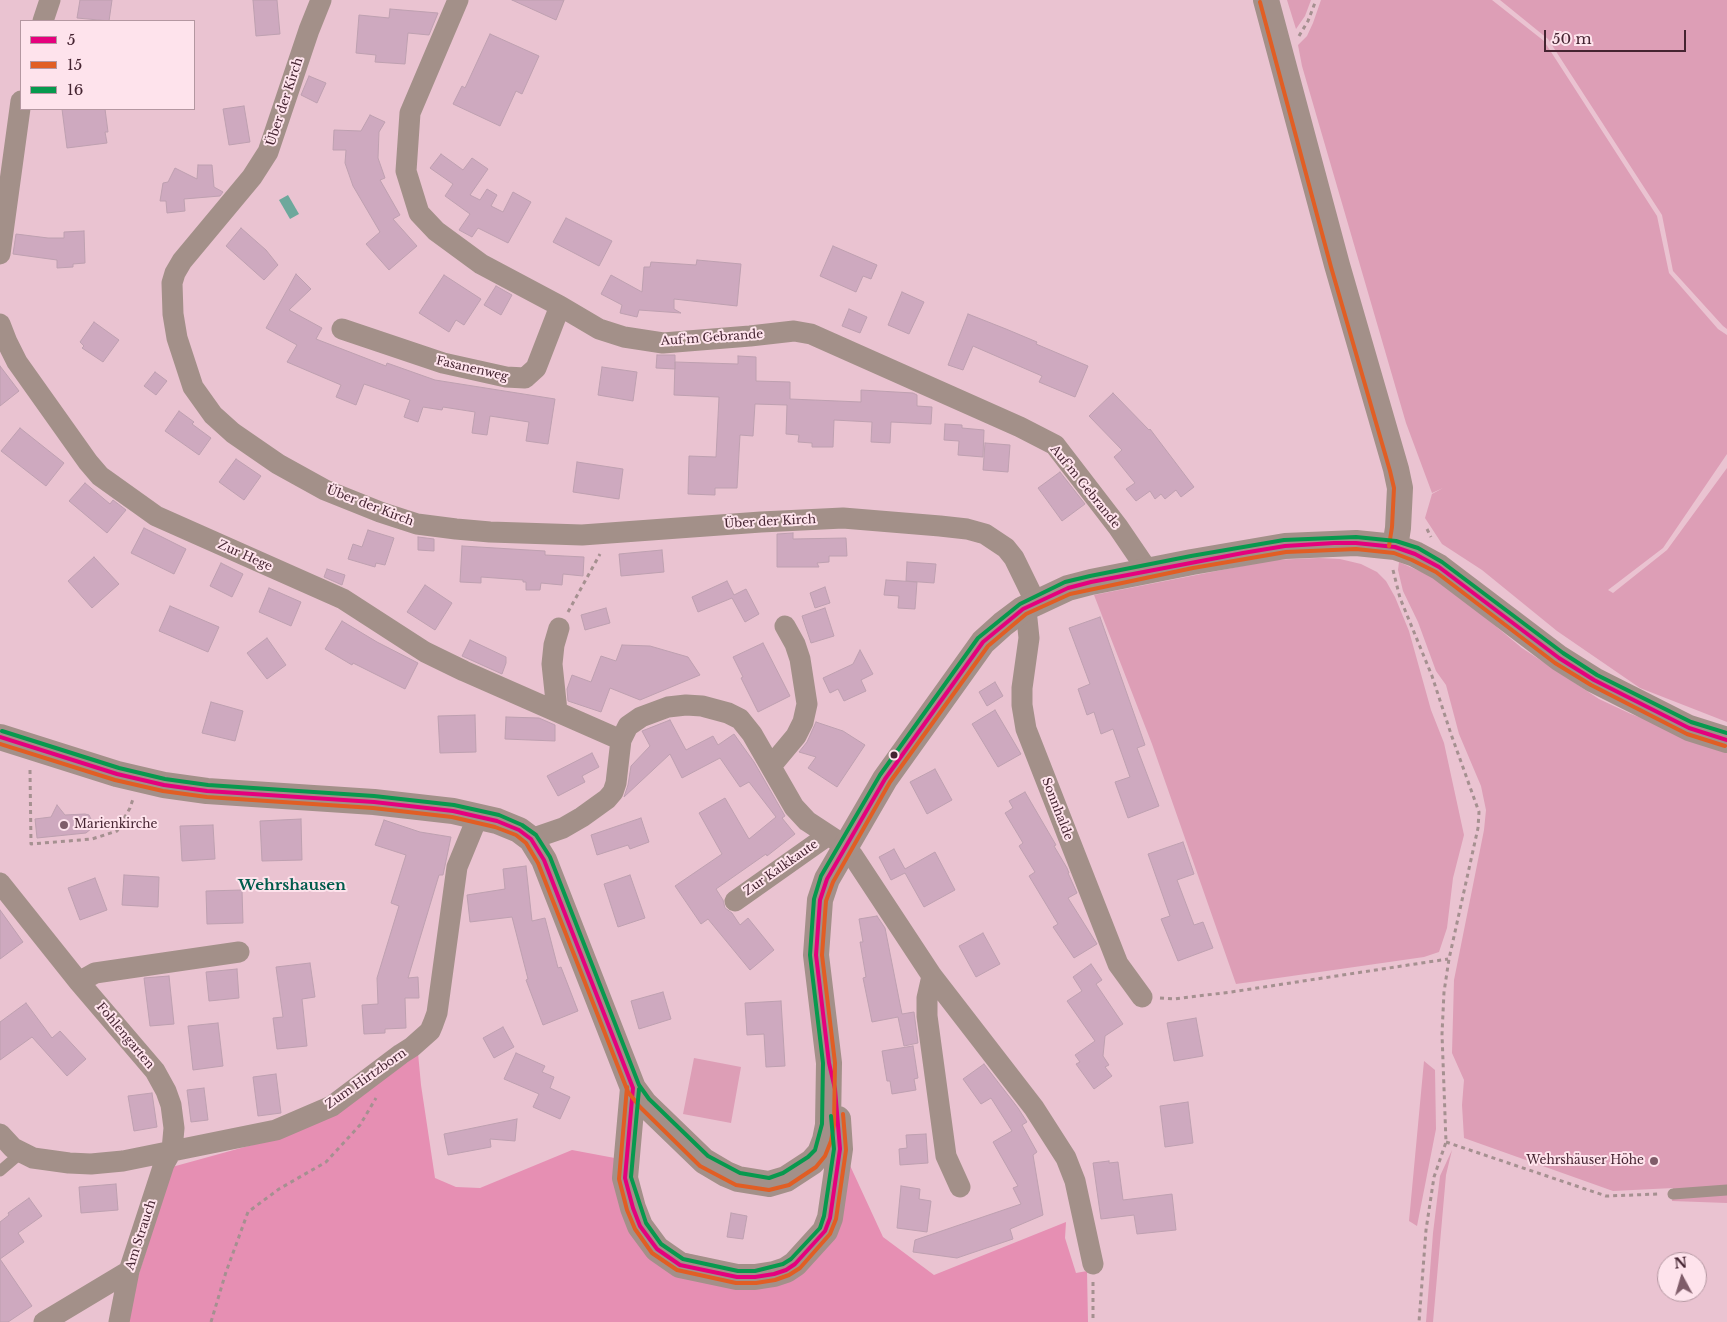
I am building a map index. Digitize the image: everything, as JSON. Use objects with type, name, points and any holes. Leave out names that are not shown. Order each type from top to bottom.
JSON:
[{"type":"street","points":[[43,20],[50,0]]},
{"type":"street","name":"Über der Kirch","points":[[321,0],[303,47],[268,152],[252,177],[187,255],[175,273],[171,291],[174,322],[179,345],[193,387],[213,415],[233,433],[278,464],[325,490],[380,512],[417,524],[490,532],[582,535],[843,518],[967,529],[985,534],[1006,548],[1014,558],[1030,606]]},
{"type":"street","name":"Auf'm Gebrande","points":[[458,0],[410,113],[406,171],[419,213],[436,231],[481,264],[599,329],[646,341],[682,342],[794,331],[811,334],[1020,427],[1055,445],[1118,526],[1148,571]]},
{"type":"street","points":[[1266,0],[1396,469],[1400,488],[1395,548]]},
{"type":"street","points":[[0,254],[20,108]]},
{"type":"street","name":"Fasanenweg","points":[[342,329],[443,363],[506,378],[525,378],[536,368],[560,306]]},
{"type":"street","name":"Zur Hege","points":[[0,324],[17,362],[88,462],[100,476],[156,516],[343,599],[433,656],[464,672],[621,740]]},
{"type":"street","points":[[0,737],[139,780],[207,791],[374,802],[453,811],[478,816],[510,826],[531,839],[544,860],[633,1088],[644,1103],[704,1161],[738,1179],[769,1184],[786,1179],[812,1162],[820,1153],[828,1126],[829,1063],[816,955],[820,900],[836,841],[885,779],[983,642],[1003,624],[1030,606],[1068,588],[1091,582],[1285,546],[1356,543],[1395,548],[1414,554],[1439,567],[1559,658],[1594,680],[1688,728],[1727,740]]},
{"type":"street","name":"Sonnhalde","points":[[1030,606],[1027,619],[1029,638],[1022,688],[1022,704],[1026,729],[1118,964],[1142,997]]},
{"type":"street","points":[[771,766],[796,736],[803,722],[806,704],[800,659],[795,644],[785,626]]},
{"type":"street","points":[[557,711],[552,664],[559,628]]},
{"type":"street","name":"Zur Kalkkaute","points":[[621,740],[628,726],[641,717],[668,707],[702,706],[728,714],[740,720],[752,734],[794,806],[807,821],[836,841],[735,901]]},
{"type":"street","points":[[531,839],[563,828],[607,799],[613,792],[616,783],[621,740]]},
{"type":"street","name":"Zum Hirtzborn","points":[[0,1134],[13,1148],[21,1153],[49,1161],[69,1164],[92,1164],[123,1161],[276,1130],[332,1106],[412,1048],[430,1031],[437,1013],[457,867],[478,816]]},
{"type":"street","points":[[836,841],[853,856],[932,976],[1034,1108],[1066,1158],[1080,1201],[1092,1264]]},
{"type":"street","name":"Fohlengarten","points":[[0,883],[155,1071],[166,1091],[170,1105],[174,1128],[172,1150]]},
{"type":"street","points":[[80,982],[95,973],[239,952]]},
{"type":"street","points":[[932,976],[927,998],[927,1016],[946,1156],[960,1187]]},
{"type":"street","points":[[633,1088],[625,1178],[633,1208],[643,1231],[657,1249],[680,1265],[737,1277],[755,1277],[786,1270],[794,1264],[825,1230],[830,1218],[840,1149],[836,1089],[829,1063]]},
{"type":"street","name":"Am Strauch","points":[[119,1322],[129,1271],[164,1164],[172,1150]]},
{"type":"street","points":[[44,1322],[129,1271]]},
{"type":"lane","points":[[0,1171],[21,1153]]},
{"type":"lane","points":[[1673,1194],[1727,1190]]},
{"type":"path","points":[[1279,52],[1300,35],[1316,0]]},
{"type":"path","points":[[559,628],[613,532]]},
{"type":"path","points":[[1395,548],[1392,565],[1400,598],[1432,676],[1479,812],[1478,828],[1449,959],[1444,992],[1442,1034],[1446,1142],[1434,1177],[1426,1230],[1419,1322]]},
{"type":"path","points":[[29,747],[31,844],[92,839],[117,830],[130,808],[139,780]]},
{"type":"path","points":[[1142,997],[1174,999],[1231,992],[1449,959]]},
{"type":"path","points":[[211,1322],[226,1272],[248,1212],[279,1189],[326,1162],[360,1125],[371,1107]]},
{"type":"path","points":[[1446,1142],[1606,1196],[1673,1194]]},
{"type":"path","points":[[1092,1264],[1093,1322]]},
{"type":"shaded area","points":[[1287,0],[1311,0],[1305,16],[1296,29]]},
{"type":"shaded area","points":[[1321,0],[1492,0],[1544,41],[1657,216],[1669,273],[1718,329],[1727,335],[1727,454],[1663,548],[1608,590],[1613,593],[1667,550],[1727,468],[1727,722],[1640,688],[1557,631],[1482,570],[1442,544],[1425,518],[1432,494],[1443,488],[1432,493],[1406,423],[1302,66],[1298,45],[1307,36]]},
{"type":"shaded area","points":[[1500,0],[1727,0],[1727,329],[1673,271],[1662,215],[1548,39]]},
{"type":"shaded area","points":[[288,195],[299,214],[290,219],[279,200]]},
{"type":"shaded area","points":[[1340,559],[1361,564],[1377,572],[1386,581],[1395,597],[1409,631],[1431,710],[1444,743],[1464,835],[1453,878],[1447,928],[1439,952],[1424,957],[1236,984],[1152,744],[1094,595],[1273,560]]},
{"type":"shaded area","points":[[1399,562],[1440,580],[1522,648],[1599,699],[1631,714],[1727,750],[1727,1203],[1672,1201],[1673,1188],[1613,1191],[1464,1138],[1462,1105],[1464,1080],[1452,1053],[1454,980],[1484,830],[1486,810],[1481,786],[1459,734],[1446,685],[1436,671],[1418,622],[1403,591],[1398,570]]},
{"type":"shaded area","points":[[418,1053],[435,1178],[456,1187],[480,1188],[572,1150],[620,1159],[641,1243],[791,1277],[847,1159],[883,1237],[934,1275],[1066,1222],[1065,1238],[1076,1273],[1087,1271],[1088,1322],[124,1322],[172,1167],[270,1140]]},
{"type":"shaded area","points":[[694,1058],[741,1067],[731,1123],[683,1114]]},
{"type":"shaded area","points":[[1424,1061],[1435,1070],[1436,1129],[1417,1226],[1409,1221]]},
{"type":"shaded area","points":[[1452,1150],[1446,1175],[1433,1322],[1426,1322],[1433,1233],[1440,1176]]},
{"type":"building","points":[[80,0],[112,0],[109,20],[77,18]]},
{"type":"building","points":[[253,0],[277,0],[280,34],[256,36]]},
{"type":"building","points":[[512,0],[564,0],[556,20]]},
{"type":"building","points":[[390,9],[438,13],[429,35],[408,33],[405,64],[375,62],[376,55],[356,53],[359,15],[389,18]]},
{"type":"building","points":[[490,34],[539,56],[522,94],[516,91],[500,126],[453,104],[462,86],[465,88]]},
{"type":"building","points":[[309,76],[326,83],[317,103],[301,95]]},
{"type":"building","points":[[244,106],[250,142],[229,145],[223,109]]},
{"type":"building","points":[[62,110],[105,110],[108,132],[105,132],[107,143],[67,148]]},
{"type":"building","points":[[370,115],[385,122],[379,132],[378,158],[385,178],[380,180],[400,215],[393,219],[417,246],[389,270],[366,244],[380,232],[353,186],[345,163],[346,150],[333,150],[334,130],[361,131]]},
{"type":"building","points":[[441,154],[463,170],[472,158],[488,169],[470,195],[480,200],[487,189],[497,195],[491,206],[503,212],[513,192],[531,202],[508,243],[478,228],[472,237],[459,230],[470,214],[445,196],[453,184],[430,168]]},
{"type":"building","points":[[198,165],[212,165],[214,187],[223,192],[220,196],[184,199],[185,211],[167,213],[166,201],[160,201],[163,183],[168,182],[175,168],[197,179]]},
{"type":"building","points":[[566,218],[612,241],[599,266],[553,242]]},
{"type":"building","points":[[241,228],[266,250],[278,265],[264,280],[226,246]]},
{"type":"building","points":[[84,231],[85,263],[73,264],[73,267],[57,268],[57,260],[13,254],[16,234],[64,238],[64,232]]},
{"type":"building","points":[[833,246],[877,265],[871,279],[863,276],[856,292],[820,276]]},
{"type":"building","points":[[697,260],[741,264],[737,306],[674,299],[674,309],[681,313],[639,310],[637,317],[620,313],[622,305],[601,294],[611,275],[642,292],[644,267],[650,267],[651,262],[696,265]]},
{"type":"building","points":[[296,274],[311,289],[289,310],[322,328],[316,339],[386,366],[387,363],[435,380],[555,399],[548,444],[526,441],[529,422],[490,416],[487,435],[472,433],[475,412],[443,407],[442,410],[423,407],[418,422],[404,417],[410,400],[364,384],[356,405],[336,397],[341,385],[287,362],[297,345],[266,328]]},
{"type":"building","points":[[444,275],[481,299],[464,325],[456,320],[449,332],[419,313]]},
{"type":"building","points":[[496,286],[512,295],[501,315],[484,305]]},
{"type":"building","points":[[902,292],[924,302],[909,334],[888,325]]},
{"type":"building","points":[[849,309],[867,317],[860,333],[842,326]]},
{"type":"building","points":[[968,314],[1037,342],[1036,344],[1088,366],[1075,397],[1039,382],[1042,376],[973,346],[963,370],[948,365]]},
{"type":"building","points":[[94,322],[119,340],[103,362],[82,348],[84,346],[80,342]]},
{"type":"building","points":[[657,355],[675,355],[675,369],[656,368]]},
{"type":"building","points":[[738,356],[756,357],[756,381],[790,382],[790,399],[861,402],[861,390],[913,393],[917,395],[917,406],[932,407],[931,424],[891,422],[890,443],[871,442],[872,422],[834,420],[833,447],[812,447],[812,443],[798,442],[799,435],[786,434],[787,405],[755,404],[753,436],[740,435],[737,488],[715,488],[715,495],[688,494],[689,456],[716,457],[719,397],[674,395],[675,362],[738,364]]},
{"type":"building","points":[[0,366],[19,391],[0,406]]},
{"type":"building","points":[[602,367],[637,372],[633,401],[598,395]]},
{"type":"building","points":[[155,372],[167,381],[156,395],[144,386]]},
{"type":"building","points":[[1113,393],[1150,429],[1194,487],[1181,497],[1176,490],[1165,499],[1161,494],[1155,499],[1150,491],[1136,501],[1126,489],[1135,483],[1114,457],[1122,450],[1089,416]]},
{"type":"building","points":[[179,411],[194,422],[192,424],[211,438],[199,455],[165,431]]},
{"type":"building","points":[[945,424],[962,425],[962,428],[984,430],[983,457],[958,455],[959,441],[944,440]]},
{"type":"building","points":[[20,428],[64,463],[46,486],[1,451]]},
{"type":"building","points":[[985,443],[1010,445],[1008,472],[983,470]]},
{"type":"building","points":[[236,459],[261,476],[244,500],[219,482]]},
{"type":"building","points":[[577,462],[623,469],[619,499],[573,492]]},
{"type":"building","points":[[1060,472],[1085,504],[1062,521],[1038,488]]},
{"type":"building","points":[[85,483],[110,504],[113,500],[126,510],[107,533],[69,501]]},
{"type":"building","points":[[144,528],[186,549],[174,574],[131,553]]},
{"type":"building","points":[[368,530],[394,538],[385,565],[376,563],[375,567],[348,559],[353,544],[362,547]]},
{"type":"building","points":[[793,533],[793,539],[846,538],[847,556],[829,556],[829,562],[817,563],[819,567],[777,567],[777,534]]},
{"type":"building","points":[[418,537],[434,539],[434,551],[418,550]]},
{"type":"building","points":[[462,546],[545,551],[545,555],[584,557],[583,576],[563,574],[562,585],[541,583],[540,590],[526,590],[526,582],[523,582],[523,580],[481,577],[481,583],[460,582]]},
{"type":"building","points":[[662,550],[664,572],[621,576],[619,554]]},
{"type":"building","points":[[94,557],[119,584],[92,608],[68,581]]},
{"type":"building","points":[[907,562],[936,564],[934,583],[906,581]]},
{"type":"building","points":[[221,563],[243,574],[232,597],[210,586]]},
{"type":"building","points":[[327,569],[345,575],[342,585],[324,577]]},
{"type":"building","points":[[886,580],[917,582],[915,609],[898,608],[899,596],[884,595]]},
{"type":"building","points":[[727,581],[734,595],[746,589],[759,614],[745,622],[732,598],[698,612],[692,597]]},
{"type":"building","points":[[425,585],[452,603],[435,630],[407,612]]},
{"type":"building","points":[[825,587],[830,603],[815,608],[810,593]]},
{"type":"building","points":[[269,588],[301,602],[291,626],[259,612]]},
{"type":"building","points":[[170,606],[219,627],[208,652],[159,631]]},
{"type":"building","points":[[606,608],[610,623],[585,630],[581,615]]},
{"type":"building","points":[[825,608],[834,636],[811,643],[802,616]]},
{"type":"building","points":[[1100,617],[1145,745],[1137,748],[1159,806],[1128,818],[1115,782],[1130,777],[1113,729],[1101,734],[1094,712],[1087,715],[1078,689],[1090,684],[1069,628]]},
{"type":"building","points":[[342,621],[418,663],[405,689],[353,663],[352,665],[325,649]]},
{"type":"building","points":[[267,638],[286,665],[267,679],[247,653]]},
{"type":"building","points":[[470,640],[506,657],[502,674],[462,656]]},
{"type":"building","points":[[763,643],[790,696],[758,712],[733,657]]},
{"type":"building","points":[[622,645],[650,646],[688,657],[700,675],[640,700],[610,688],[601,712],[568,701],[567,689],[572,675],[591,682],[601,656],[616,661]]},
{"type":"building","points":[[860,650],[873,674],[861,680],[866,691],[844,701],[838,689],[830,693],[823,678],[853,664]]},
{"type":"building","points":[[995,682],[1003,696],[987,706],[979,692]]},
{"type":"building","points":[[211,702],[243,711],[235,741],[202,733]]},
{"type":"building","points":[[995,710],[1021,754],[998,767],[972,724]]},
{"type":"building","points":[[475,715],[476,752],[440,753],[438,716]]},
{"type":"building","points":[[506,717],[539,718],[555,725],[555,741],[505,739]]},
{"type":"building","points":[[670,720],[686,750],[713,736],[718,745],[734,734],[754,762],[785,816],[782,818],[795,834],[767,856],[766,854],[716,889],[723,900],[725,908],[732,913],[740,925],[748,918],[774,950],[750,970],[708,919],[701,924],[675,886],[722,854],[699,813],[725,798],[749,839],[776,817],[749,782],[740,787],[720,758],[682,778],[670,754],[624,797],[631,766],[650,746],[642,731]]},
{"type":"building","points":[[816,722],[843,731],[865,745],[837,787],[808,768],[816,757],[799,752],[807,742]]},
{"type":"building","points":[[592,753],[599,767],[582,776],[585,782],[558,796],[547,776]]},
{"type":"building","points":[[935,769],[952,800],[927,814],[910,782]]},
{"type":"building","points":[[1025,792],[1067,868],[1077,893],[1068,898],[1097,944],[1074,958],[1053,927],[1058,924],[1029,876],[1035,872],[1019,846],[1023,843],[1005,813],[1013,808],[1009,801]]},
{"type":"building","name":"Marienkirche","points":[[57,805],[65,815],[89,815],[93,823],[92,828],[86,833],[37,838],[35,819],[51,817]]},
{"type":"building","points":[[641,818],[649,842],[630,849],[628,845],[597,855],[591,835]]},
{"type":"building","points":[[301,819],[302,860],[262,861],[260,821]]},
{"type":"building","points":[[384,820],[420,832],[451,837],[443,875],[439,875],[408,978],[418,977],[419,998],[405,998],[406,1028],[385,1029],[385,1033],[364,1034],[362,1005],[378,1004],[377,978],[399,906],[391,903],[406,855],[375,845]]},
{"type":"building","points":[[213,825],[215,859],[182,861],[180,826]]},
{"type":"building","points":[[1183,842],[1194,874],[1177,880],[1194,925],[1203,922],[1213,948],[1178,961],[1161,919],[1170,916],[1148,854]]},
{"type":"building","points":[[894,849],[905,869],[935,852],[955,890],[924,907],[905,873],[891,880],[879,857]]},
{"type":"building","points":[[526,866],[532,921],[545,918],[558,968],[561,967],[578,1011],[543,1025],[526,980],[528,979],[512,917],[470,922],[467,895],[505,889],[503,869]]},
{"type":"building","points":[[124,875],[159,877],[158,907],[122,905]]},
{"type":"building","points":[[630,875],[645,918],[618,927],[604,884]]},
{"type":"building","points":[[95,878],[107,910],[80,920],[68,888]]},
{"type":"building","points":[[242,890],[243,923],[207,924],[206,891]]},
{"type":"building","points":[[0,910],[23,942],[0,959]]},
{"type":"building","points":[[877,916],[885,928],[902,1014],[914,1012],[918,1043],[904,1046],[898,1017],[872,1022],[863,978],[866,977],[860,942],[863,942],[859,919]]},
{"type":"building","points":[[983,933],[1000,964],[976,977],[959,946]]},
{"type":"building","points":[[310,963],[315,997],[302,999],[307,1046],[277,1049],[273,1018],[283,1017],[276,967]]},
{"type":"building","points":[[1091,964],[1102,980],[1096,984],[1123,1024],[1105,1036],[1103,1056],[1109,1065],[1105,1067],[1112,1076],[1094,1089],[1076,1064],[1080,1062],[1075,1055],[1095,1041],[1067,1001],[1082,991],[1073,977]]},
{"type":"building","points":[[237,969],[239,998],[209,1001],[206,972]]},
{"type":"building","points":[[169,976],[174,1024],[150,1026],[144,978]]},
{"type":"building","points":[[663,992],[671,1019],[639,1029],[631,1001]]},
{"type":"building","points":[[781,1001],[785,1066],[766,1067],[764,1034],[747,1035],[745,1003]]},
{"type":"building","points":[[26,1003],[52,1038],[60,1031],[86,1059],[67,1076],[32,1037],[0,1060],[0,1022]]},
{"type":"building","points":[[1196,1018],[1203,1056],[1174,1061],[1167,1023]]},
{"type":"building","points":[[218,1023],[223,1066],[193,1070],[188,1026]]},
{"type":"building","points":[[503,1027],[514,1047],[494,1058],[483,1038]]},
{"type":"building","points":[[913,1046],[918,1078],[914,1079],[916,1090],[892,1094],[890,1081],[887,1081],[882,1051]]},
{"type":"building","points":[[516,1053],[545,1066],[542,1072],[554,1077],[550,1088],[570,1097],[560,1119],[533,1107],[539,1094],[504,1079]]},
{"type":"building","points":[[984,1064],[1027,1122],[1022,1125],[1037,1152],[1033,1155],[1043,1215],[1010,1229],[1013,1239],[957,1258],[913,1252],[915,1240],[1021,1204],[1013,1188],[1018,1186],[993,1142],[1012,1131],[991,1098],[981,1104],[963,1079]]},
{"type":"building","points":[[276,1074],[281,1113],[258,1116],[253,1077]]},
{"type":"building","points":[[204,1088],[208,1120],[191,1122],[187,1090]]},
{"type":"building","points":[[152,1093],[157,1127],[134,1131],[128,1096]]},
{"type":"building","points":[[1188,1102],[1193,1143],[1165,1147],[1160,1106]]},
{"type":"building","points":[[517,1119],[515,1141],[490,1139],[491,1147],[448,1155],[444,1134]]},
{"type":"building","points":[[926,1134],[928,1163],[900,1165],[899,1149],[907,1148],[906,1135]]},
{"type":"building","points":[[1109,1161],[1109,1163],[1118,1162],[1123,1200],[1172,1194],[1176,1230],[1137,1234],[1134,1215],[1101,1219],[1093,1163]]},
{"type":"building","points":[[116,1184],[118,1210],[81,1213],[79,1187]]},
{"type":"building","points":[[901,1186],[920,1189],[919,1199],[931,1201],[927,1232],[897,1228]]},
{"type":"building","points":[[29,1198],[42,1216],[18,1233],[24,1242],[0,1259],[0,1222],[9,1215],[8,1213]]},
{"type":"building","points":[[731,1213],[747,1216],[743,1239],[727,1237]]},
{"type":"building","points":[[0,1259],[32,1306],[8,1322],[0,1322]]},
{"type":"transit line","name":"15","points":[[1260,2],[1331,267],[1390,471],[1394,488],[1389,546]]},
{"type":"transit line","name":"16","points":[[2,731],[119,768],[165,779],[208,785],[374,796],[454,805],[499,815],[522,825],[536,835],[550,857],[639,1085],[649,1099],[708,1156],[740,1173],[769,1178],[783,1173],[808,1157],[815,1150],[822,1124],[823,1063],[810,955],[814,899],[821,876],[880,775],[978,638],[1020,604],[1065,582],[1191,556],[1284,540],[1356,537],[1396,541],[1418,548],[1442,562],[1563,653],[1597,675],[1691,722],[1727,733]]},
{"type":"transit line","name":"5","points":[[0,737],[117,774],[164,785],[207,791],[374,802],[453,811],[497,821],[519,830],[531,839],[544,860],[633,1088],[625,1178],[640,1226],[657,1249],[680,1265],[737,1277],[755,1277],[786,1270],[795,1264],[825,1231],[830,1218],[840,1149],[835,1089],[829,1063],[816,955],[820,900],[827,879],[885,779],[983,642],[1023,609],[1068,588],[1091,582],[1243,553],[1285,546],[1334,543],[1395,547],[1415,554],[1439,567],[1559,658],[1594,680],[1689,728],[1727,740]]},
{"type":"transit line","name":"15","points":[[0,744],[115,780],[163,791],[207,797],[373,808],[452,817],[495,827],[516,835],[526,843],[538,863],[628,1092],[640,1107],[700,1166],[736,1185],[769,1190],[789,1185],[816,1167],[825,1156],[831,1141],[834,1125],[835,1063],[822,955],[826,901],[833,882],[890,782],[988,646],[1026,614],[1070,594],[1193,568],[1286,552],[1356,549],[1394,553],[1436,572],[1555,663],[1591,685],[1687,734],[1725,746]]},
{"type":"transit line","name":"15","points":[[627,1087],[619,1179],[627,1210],[635,1229],[652,1253],[677,1270],[736,1283],[756,1283],[775,1280],[789,1275],[800,1268],[830,1234],[836,1219],[846,1150],[843,1114]]},
{"type":"transit line","name":"16","points":[[639,1089],[631,1177],[646,1223],[661,1244],[683,1259],[738,1271],[755,1271],[783,1264],[791,1259],[820,1228],[824,1216],[834,1149],[831,1116]]},
{"type":"place","name":"Marienkirche","points":[[64,825]]},
{"type":"place","name":"Wehrshäuser Höhe","points":[[1654,1161]]},
{"type":"district","name":"Wehrshausen","points":[[292,886]]}]
